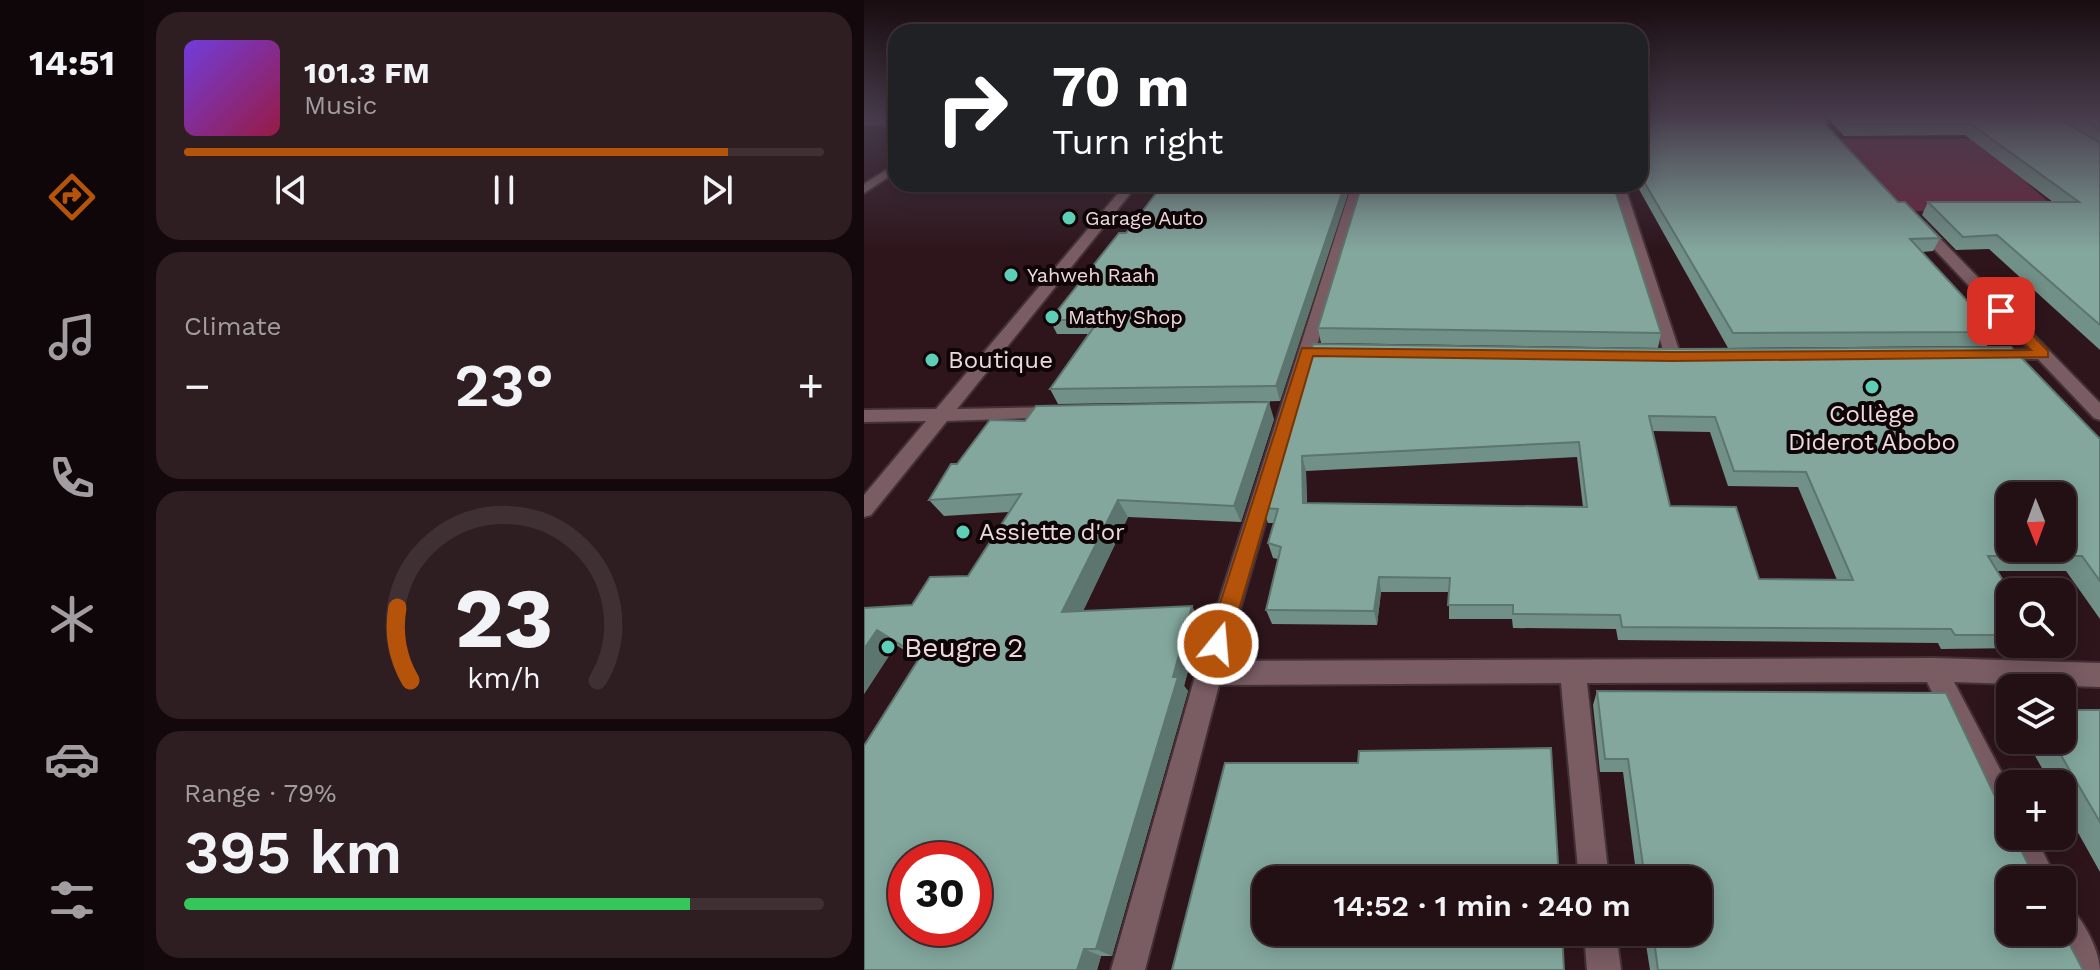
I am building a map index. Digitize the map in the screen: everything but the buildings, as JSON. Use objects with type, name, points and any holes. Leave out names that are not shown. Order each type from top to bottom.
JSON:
[{"type":"street","points":[[864,189],[888,172]]},
{"type":"street","points":[[864,509],[1125,192]]},
{"type":"street","points":[[1128,970],[1282,410],[1315,352],[1356,192]]},
{"type":"street","points":[[1621,192],[1673,356]]},
{"type":"street","points":[[1912,218],[2100,414]]},
{"type":"street","points":[[1966,355],[2043,354]]},
{"type":"street","points":[[864,416],[1068,413]]},
{"type":"street","points":[[1209,673],[1934,670],[2100,675]]},
{"type":"street","points":[[1934,670],[1996,791]]},
{"type":"street","points":[[1573,673],[1593,866]]},
{"type":"street","points":[[1601,946],[1604,970]]},
{"type":"street","points":[[2076,946],[2088,970]]},
{"type":"shaded area","points":[[1857,160],[2080,160],[2100,182],[2027,183],[2062,214],[1907,211]]},
{"type":"place","name":"Garage Auto","points":[[1069,218]]},
{"type":"place","name":"Yahweh Raah","points":[[1011,275]]},
{"type":"place","name":"Mathy Shop","points":[[1052,317]]},
{"type":"place","name":"Boutique","points":[[932,360]]},
{"type":"place","name":"Collège Diderot Abobo","points":[[1872,387]]},
{"type":"place","name":"Assiette d'or","points":[[963,532]]},
{"type":"place","name":"Beugre 2","points":[[888,647]]},
{"type":"route","points":[[1218,644],[1307,351],[1673,356],[2043,354],[2001,311]]}]
